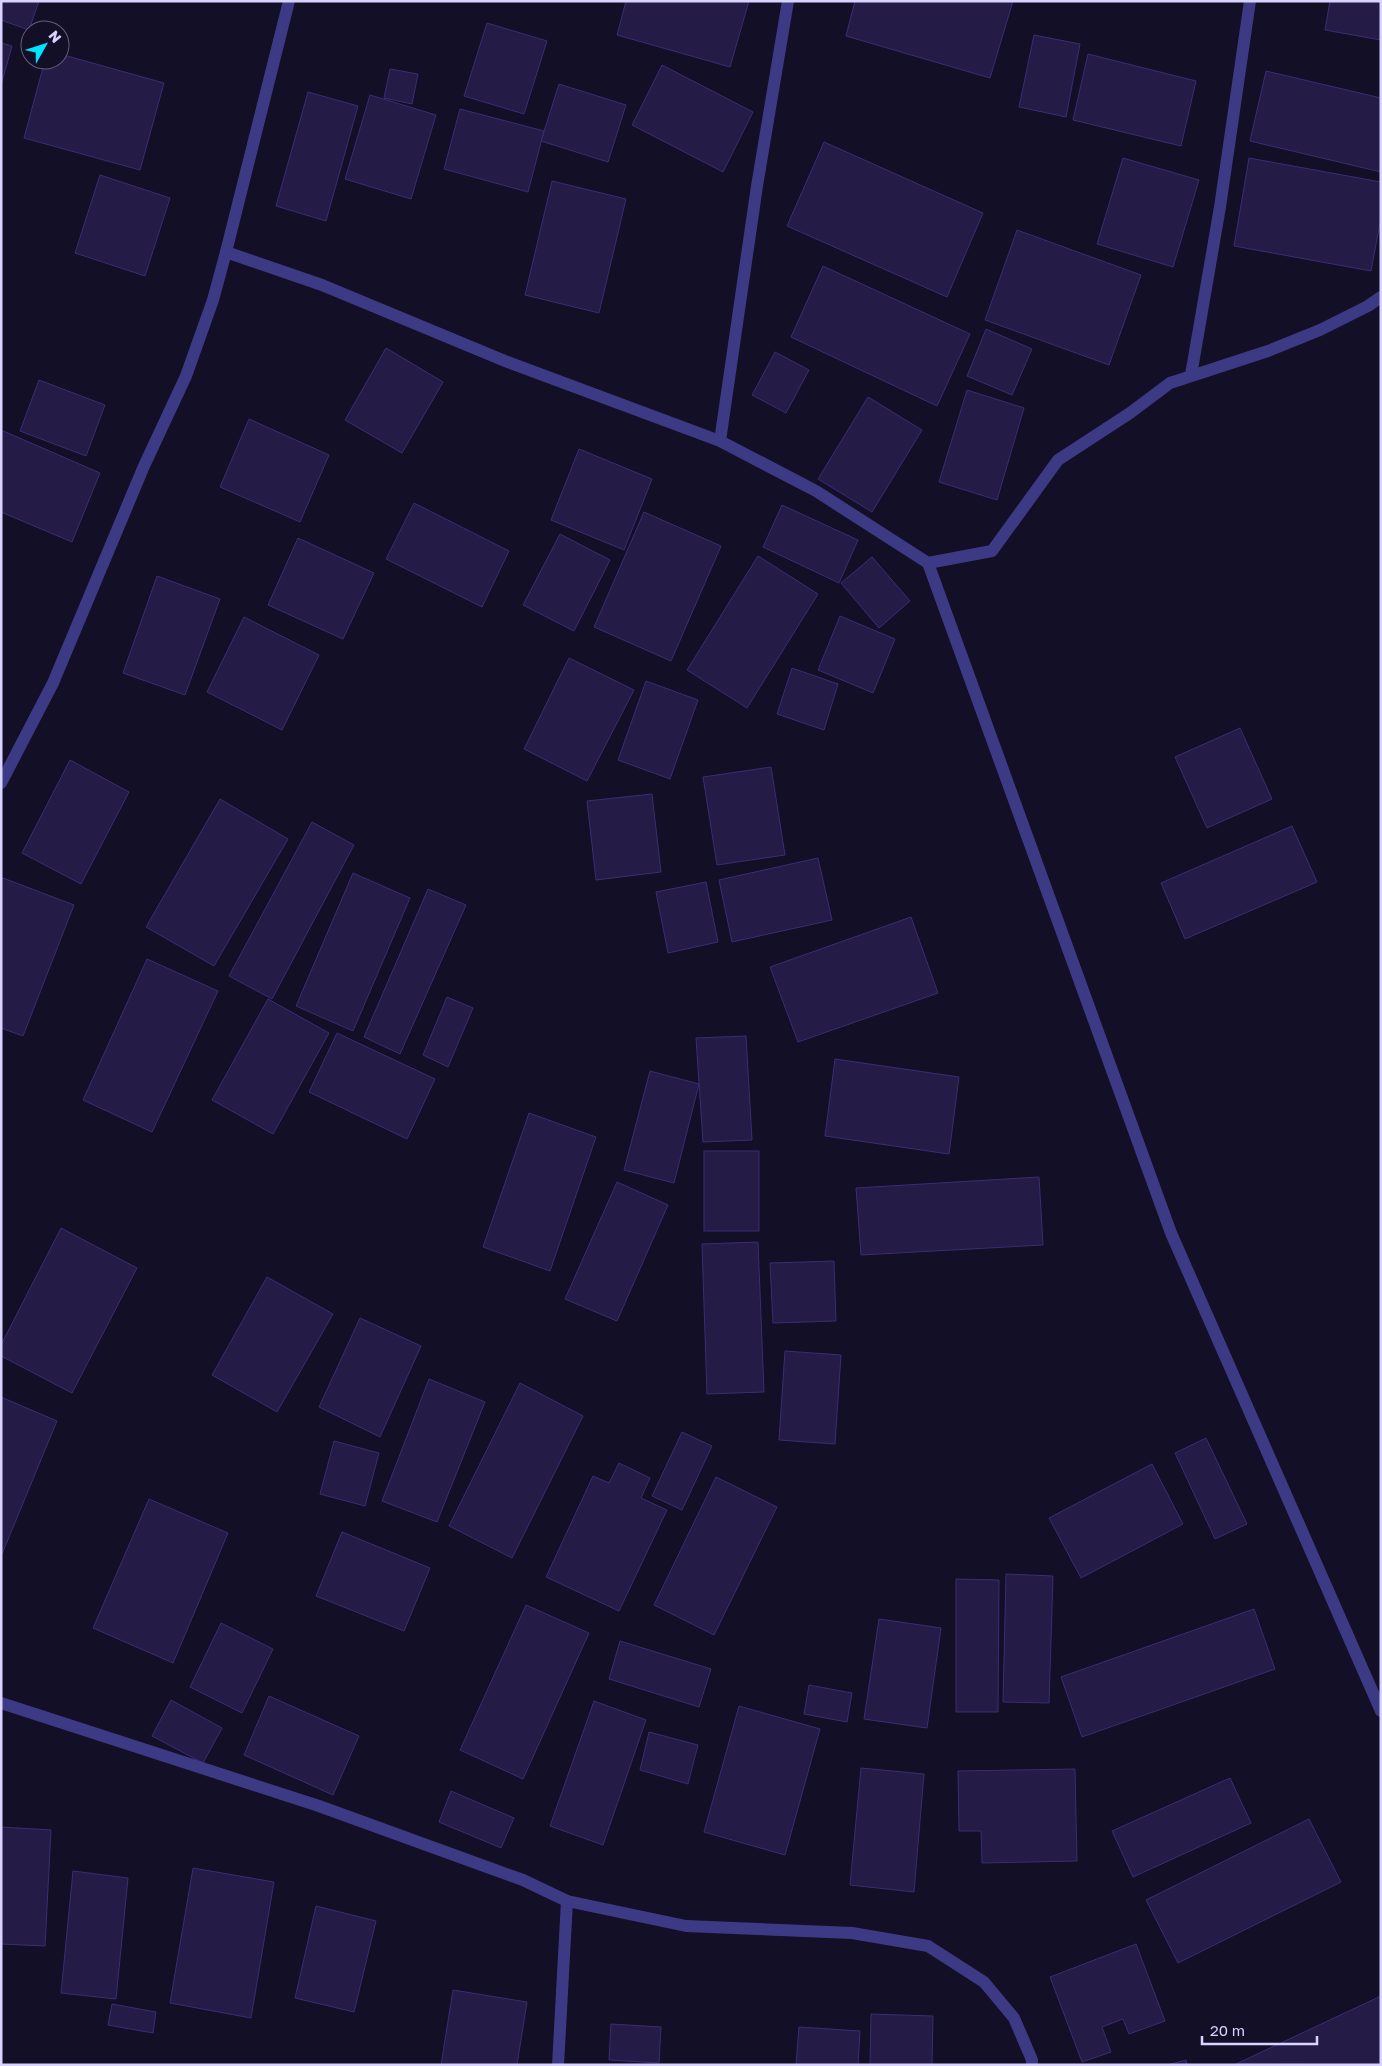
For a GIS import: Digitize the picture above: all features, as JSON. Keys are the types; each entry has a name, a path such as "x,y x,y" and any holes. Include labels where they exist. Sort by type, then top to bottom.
{"street":[{"path":"1,783 54,683 144,466 186,376 213,300 289,1"},
{"path":"720,441 788,1"},
{"path":"1191,375 1220,207 1250,1"},
{"path":"226,252 322,285 505,361 720,441 816,490 928,563 1171,1233 1381,1711"},
{"path":"928,563 992,551 1058,460 1130,413 1170,383 1286,344 1360,310 1381,297"},
{"path":"1,1703 319,1806 523,1880 567,1901 686,1926 852,1933 928,1946 984,1982 1014,2018 1032,2060 1032,2065"},
{"path":"558,2065 567,1901"}],"building":[{"path":"1,1 39,1 32,20 20,20 20,27 1,20"},
{"path":"626,1 749,1 730,67 617,35"},
{"path":"855,1 1013,1 990,78 846,36"},
{"path":"1330,1 1381,1 1381,40 1325,30"},
{"path":"487,23 547,41 524,114 464,96"},
{"path":"1034,35 1080,44 1066,117 1019,107"},
{"path":"1,43 12,46 1,85"},
{"path":"1088,54 1196,81 1181,146 1073,120"},
{"path":"70,57 164,83 140,170 24,138 42,70 70,70"},
{"path":"662,65 753,112 723,172 632,125"},
{"path":"390,69 418,74 412,104 384,98"},
{"path":"1266,71 1381,98 1381,172 1250,141"},
{"path":"559,84 626,105 608,162 541,141"},
{"path":"308,92 358,106 326,221 276,206"},
{"path":"370,95 436,115 411,199 345,179"},
{"path":"460,109 544,131 528,192 444,169"},
{"path":"824,142 983,213 947,297 787,226"},
{"path":"1123,158 1199,180 1173,267 1097,244"},
{"path":"1249,158 1381,182 1381,218 1371,271 1234,246"},
{"path":"100,175 170,198 145,276 75,253"},
{"path":"552,181 626,199 599,313 525,295"},
{"path":"1017,230 1141,275 1109,365 985,320"},
{"path":"823,266 970,334 937,406 791,337"},
{"path":"986,329 1032,349 1012,395 967,376"},
{"path":"386,348 443,382 402,453 345,420"},
{"path":"775,352 809,370 786,413 752,395"},
{"path":"39,380 105,405 86,456 20,431"},
{"path":"967,390 1024,408 997,500 939,482"},
{"path":"868,397 922,430 872,512 818,479"},
{"path":"249,419 329,455 300,522 220,487"},
{"path":"1,430 100,473 72,542 1,512"},
{"path":"579,449 652,479 624,550 551,520"},
{"path":"414,503 509,551 482,607 386,559"},
{"path":"782,505 858,540 839,583 763,547"},
{"path":"644,512 721,546 671,661 594,627"},
{"path":"560,534 610,560 574,631 523,605"},
{"path":"298,538 374,573 343,639 268,605"},
{"path":"758,556 818,594 747,708 687,670"},
{"path":"872,557 910,601 879,628 841,583"},
{"path":"157,576 220,599 185,695 123,673"},
{"path":"840,616 895,639 873,693 818,670"},
{"path":"244,617 319,655 282,730 207,692"},
{"path":"569,658 634,690 587,781 524,749"},
{"path":"792,668 838,684 824,730 777,714"},
{"path":"646,681 698,700 670,779 618,760"},
{"path":"1240,728 1272,799 1207,828 1175,757"},
{"path":"70,760 129,792 81,884 22,853"},
{"path":"771,767 785,855 717,865 703,777"},
{"path":"652,794 661,872 596,880 587,801"},
{"path":"220,799 288,839 214,966 146,927"},
{"path":"312,822 354,845 272,999 229,976"},
{"path":"1292,826 1317,882 1185,939 1161,883"},
{"path":"818,858 832,920 732,942 719,880"},
{"path":"353,873 410,898 353,1031 296,1006"},
{"path":"3,878 74,905 23,1036 1,1028 1,882"},
{"path":"706,882 718,942 668,953 656,892"},
{"path":"428,889 466,905 400,1054 364,1037"},
{"path":"911,917 938,993 798,1042 770,967"},
{"path":"147,959 218,991 152,1132 83,1100"},
{"path":"447,997 473,1008 448,1067 423,1055"},
{"path":"268,999 329,1033 273,1134 212,1100"},
{"path":"337,1033 435,1079 407,1139 309,1092"},
{"path":"746,1036 752,1140 703,1142 696,1038"},
{"path":"835,1059 959,1077 949,1154 825,1136"},
{"path":"650,1071 699,1084 674,1183 624,1170"},
{"path":"529,1113 596,1137 550,1271 483,1247"},
{"path":"704,1151 759,1151 759,1231 704,1231"},
{"path":"1039,1177 1043,1245 861,1255 856,1188"},
{"path":"617,1182 668,1205 617,1321 565,1299"},
{"path":"61,1228 137,1268 72,1393 1,1356 1,1345"},
{"path":"758,1242 764,1392 707,1394 702,1244"},
{"path":"834,1261 836,1321 773,1323 770,1263"},
{"path":"267,1277 333,1314 277,1412 212,1375"},
{"path":"360,1318 421,1346 380,1437 319,1407"},
{"path":"785,1351 841,1355 835,1444 779,1440"},
{"path":"429,1379 485,1402 437,1522 382,1501"},
{"path":"520,1383 583,1416 512,1558 449,1526"},
{"path":"1,1397 57,1421 2,1554 1,1554"},
{"path":"682,1432 712,1446 682,1510 652,1496"},
{"path":"1206,1438 1247,1524 1215,1539 1175,1453"},
{"path":"334,1441 379,1453 365,1506 320,1494"},
{"path":"619,1463 650,1478 641,1498 667,1510 619,1611 546,1577 593,1476 609,1483"},
{"path":"1152,1464 1183,1524 1081,1578 1049,1518"},
{"path":"716,1477 777,1507 714,1635 654,1605"},
{"path":"149,1499 228,1533 173,1663 93,1628"},
{"path":"342,1532 430,1568 404,1631 316,1596"},
{"path":"1006,1574 1053,1576 1049,1703 1003,1702"},
{"path":"956,1579 999,1580 998,1712 956,1712"},
{"path":"526,1605 589,1633 523,1779 460,1750"},
{"path":"1254,1609 1275,1669 1082,1737 1061,1677"},
{"path":"879,1619 941,1628 927,1728 864,1719"},
{"path":"221,1623 273,1649 242,1713 190,1687"},
{"path":"620,1641 711,1669 699,1707 609,1679"},
{"path":"809,1685 852,1693 847,1722 804,1714"},
{"path":"269,1696 359,1736 333,1795 244,1755"},
{"path":"171,1700 222,1728 203,1763 152,1736"},
{"path":"594,1701 646,1720 603,1845 550,1826"},
{"path":"739,1706 820,1729 785,1855 704,1832"},
{"path":"649,1732 698,1745 688,1784 640,1770"},
{"path":"861,1768 924,1774 914,1892 850,1885"},
{"path":"1075,1769 1077,1861 982,1863 981,1831 959,1831 958,1771"},
{"path":"1230,1778 1251,1823 1133,1877 1112,1831"},
{"path":"451,1791 514,1818 501,1848 439,1822"},
{"path":"1309,1819 1341,1882 1178,1963 1146,1900"},
{"path":"1,1827 51,1830 45,1946 1,1944"},
{"path":"193,1868 274,1882 251,2018 170,2003"},
{"path":"73,1871 128,1878 116,1999 61,1993"},
{"path":"316,1906 376,1921 354,2012 295,1998"},
{"path":"1136,1944 1165,2021 1129,2034 1123,2019 1102,2027 1111,2052 1082,2062 1050,1977"},
{"path":"453,1990 527,2002 517,2065 441,2065"},
{"path":"1381,1996 1381,2065 1236,2064"},
{"path":"112,2004 156,2012 153,2033 108,2025"},
{"path":"871,2014 933,2016 932,2065 870,2065"},
{"path":"611,2024 661,2027 659,2063 609,2060"},
{"path":"799,2027 860,2031 858,2065 796,2065"},
{"path":"1186,2060 1187,2065 1167,2065"}]}
